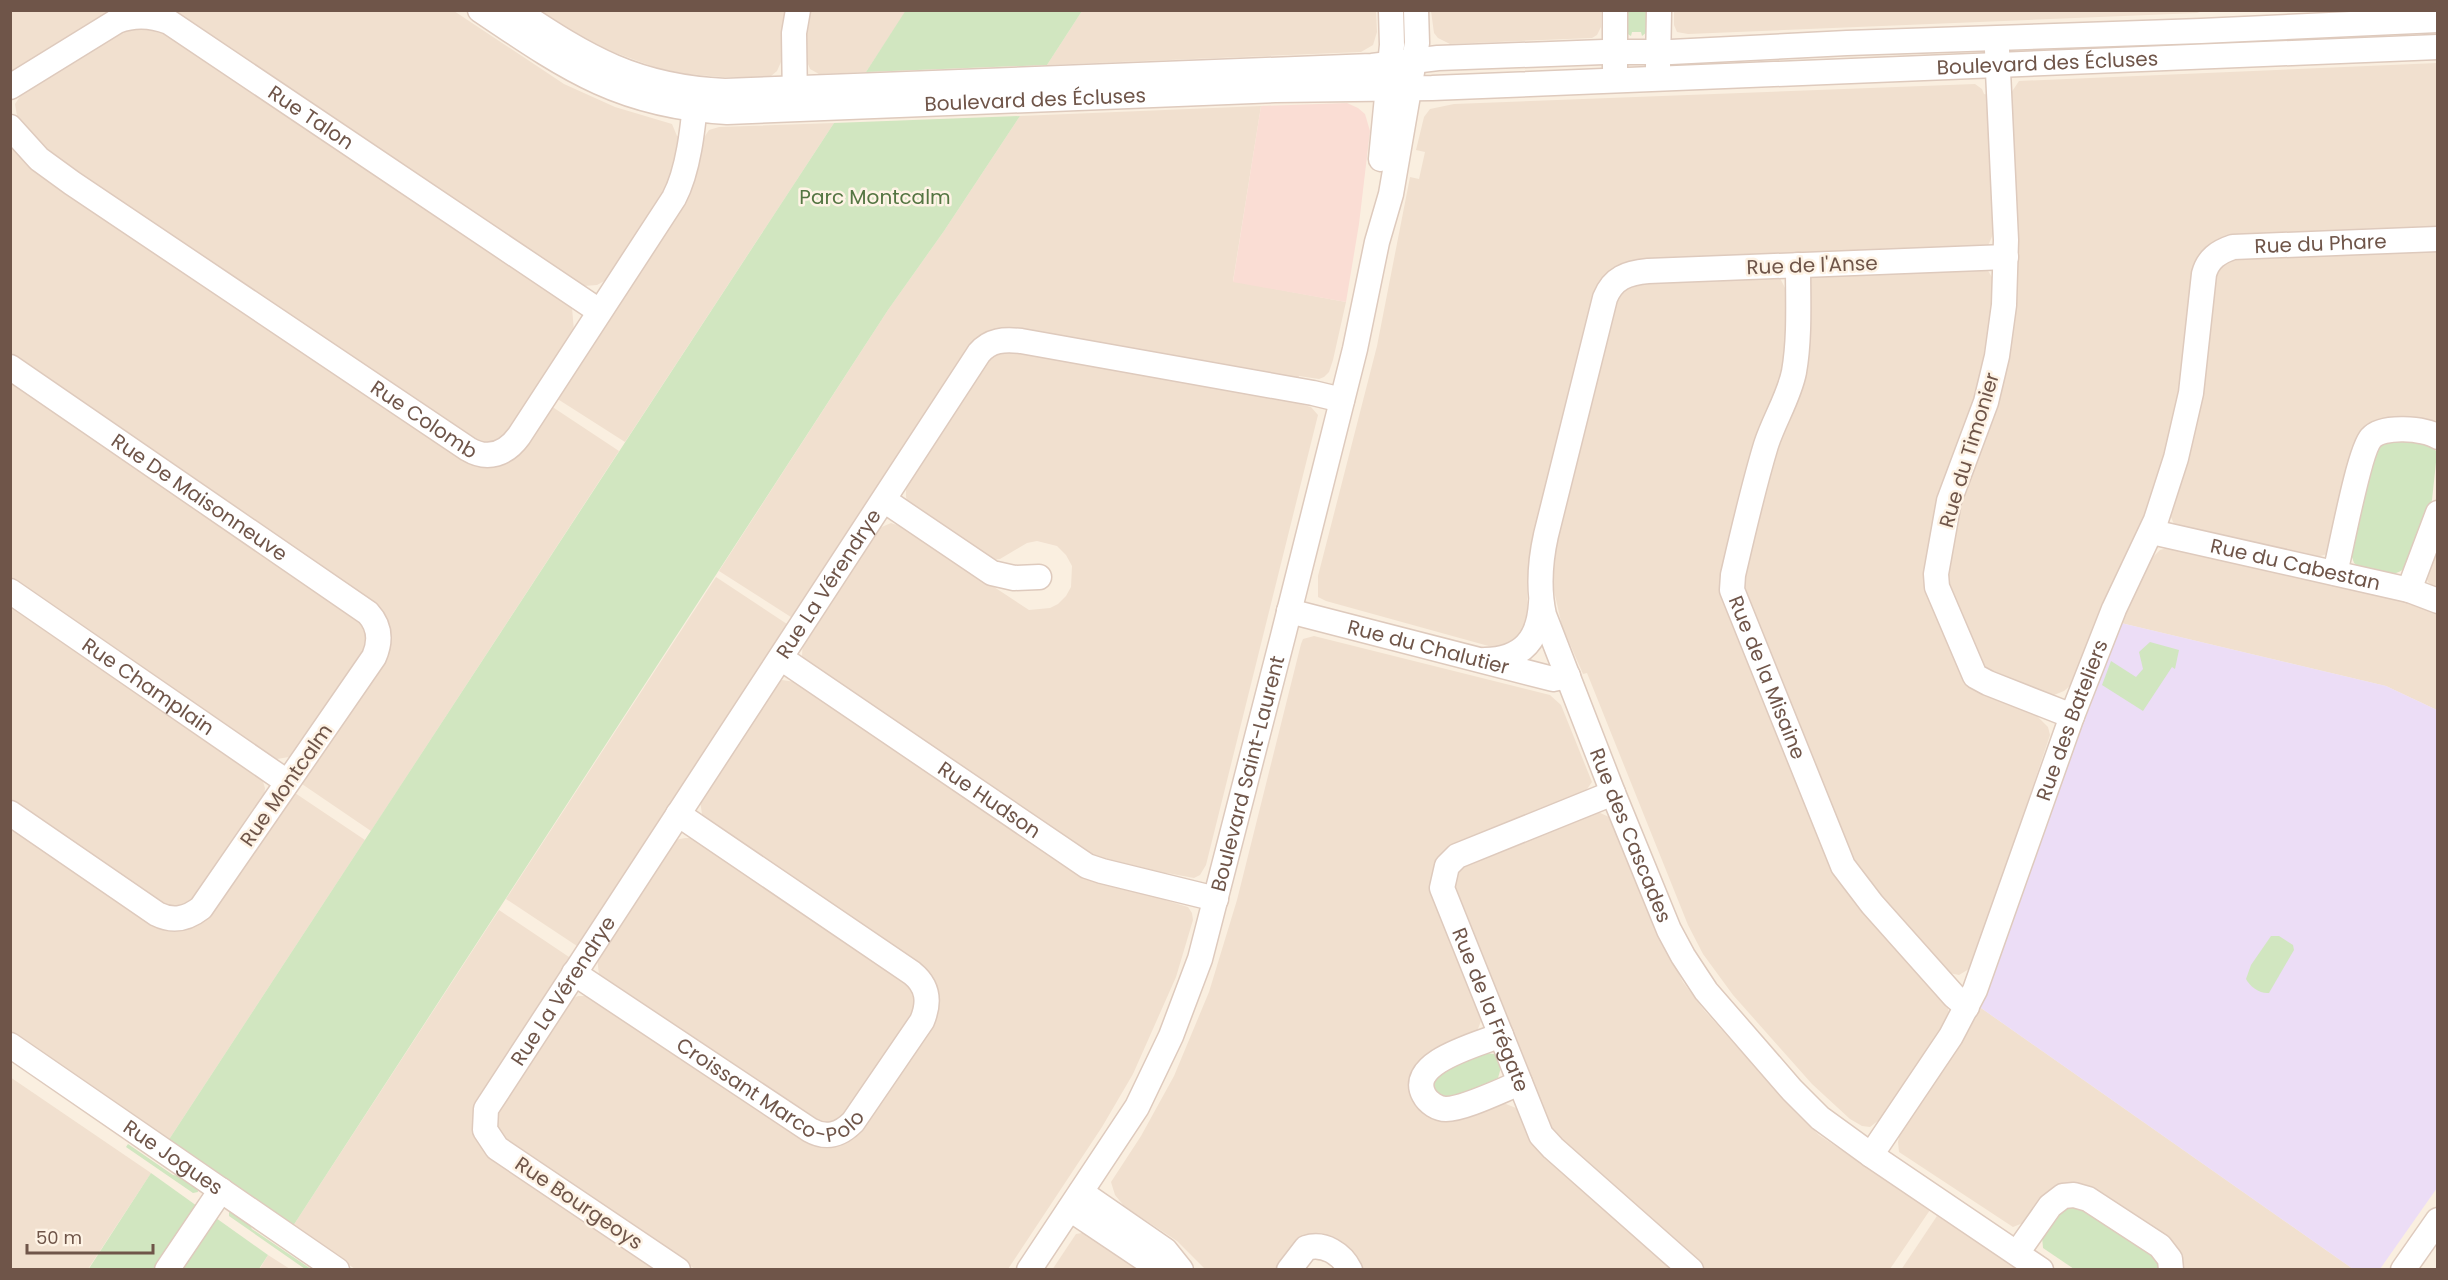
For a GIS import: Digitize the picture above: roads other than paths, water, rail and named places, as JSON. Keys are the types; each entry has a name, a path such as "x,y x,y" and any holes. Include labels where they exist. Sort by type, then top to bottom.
{"street":[{"name":"Boulevard des Écluses","path":"480,10 548,56 596,83 650,101 696,99"},
{"name":"Boulevard des Écluses","path":"516,10 600,62 696,99 743,112 795,99 1314,69 1438,58 1615,51 1658,52 1996,38 2226,20 2438,20"},
{"path":"795,99 794,33 798,10"},
{"name":"Boulevard Saint-Laurent","path":"1029,1269 1128,1122 1163,1054 1193,979 1216,899 1289,611 1393,183 1402,62 1391,10"},
{"name":"Boulevard Saint-Laurent","path":"1402,62 1417,43 1416,10"},
{"path":"1615,10 1615,80"},
{"path":"1658,78 1659,10"},
{"name":"Rue Talon","path":"10,87 117,21 146,16 169,22 599,311"},
{"path":"2226,20 2228,56"},
{"name":"Rue du Timonier","path":"1996,38 2006,257 2004,305 1995,367 1978,429 1949,501 1936,574 1937,586 1975,676 2072,716"},
{"name":"Boulevard des Écluses","path":"795,99 1399,88 2438,46"},
{"name":"Rue Colomb","path":"10,127 31,152 52,170 480,455 500,454 515,442 678,191 696,99"},
{"name":"Rue du Phare","path":"2209,262 2220,253 2233,248 2438,239"},
{"name":"Rue de l'Anse","path":"1618,279 1633,272 2006,257"},
{"name":"Rue des Bateliers","path":"1871,1155 1968,1007 1987,961 2072,716 2114,609 2152,532 2176,458 2186,418 2196,361 2204,274 2209,262"},
{"name":"Rue de la Misaine","path":"1798,265 1797,341 1794,370 1789,390 1771,429 1760,465 1733,575 1732,590 1843,866 1859,889 1902,938 1954,996 1968,1007"},
{"name":"Rue des Cascades","path":"1618,279 1605,298 1546,536 1540,564 1541,603 1613,792 1669,930 1698,980 1800,1099 1831,1127 2041,1269"},
{"name":"Rue La Vérendrye","path":"485,1130 486,1109 984,347 1000,340 1021,341 1342,400"},
{"name":"Rue De Maisonneuve","path":"10,367 368,613 379,634"},
{"path":"2335,573 2362,456 2371,437 2379,431 2420,430 2438,437"},
{"path":"884,500 992,573 1014,578 1039,577"},
{"path":"2409,590 2438,513"},
{"name":"Rue du Cabestan","path":"2152,532 2409,590 2438,602"},
{"name":"Rue Champlain","path":"10,591 287,782"},
{"path":"1481,660 1504,658 1522,649 1536,630 1541,603"},
{"name":"Rue du Chalutier","path":"1289,611 1553,679 1568,676"},
{"name":"Rue Montcalm","path":"10,813 157,914 175,919 188,917 201,908 374,657 379,634"},
{"name":"Rue Hudson","path":"781,658 1087,866 1216,899"},
{"name":"Rue de la Frégate","path":"1613,792 1464,853 1451,860 1442,882 1446,899 1539,1130 1548,1143 1691,1269"},
{"name":"Croissant Marco-Polo","path":"574,974 810,1130 825,1136 839,1133 853,1122 922,1021 928,1003 927,995 923,985 912,973 678,814"},
{"path":"1501,1035 1430,1065 1421,1082 1423,1095 1434,1106 1449,1109 1520,1083"},
{"name":"Rue Jogues","path":"10,1045 337,1269"},
{"name":"Rue Bourgeoys","path":"485,1130 492,1143 503,1152 678,1269"},
{"path":"167,1269 221,1190"},
{"path":"2017,1253 2050,1206 2063,1196 2074,1195 2088,1199 2160,1246 2170,1259 2172,1269"},
{"path":"1076,1201 1155,1266 1163,1269"},
{"path":"1076,1201 1166,1250 1181,1269"},
{"path":"2403,1269 2438,1220"},
{"path":"1288,1269 1306,1248 1320,1246 1337,1254 1350,1269"}],"park label":[{"name":"Parc Montcalm","path":"875,197"}]}
